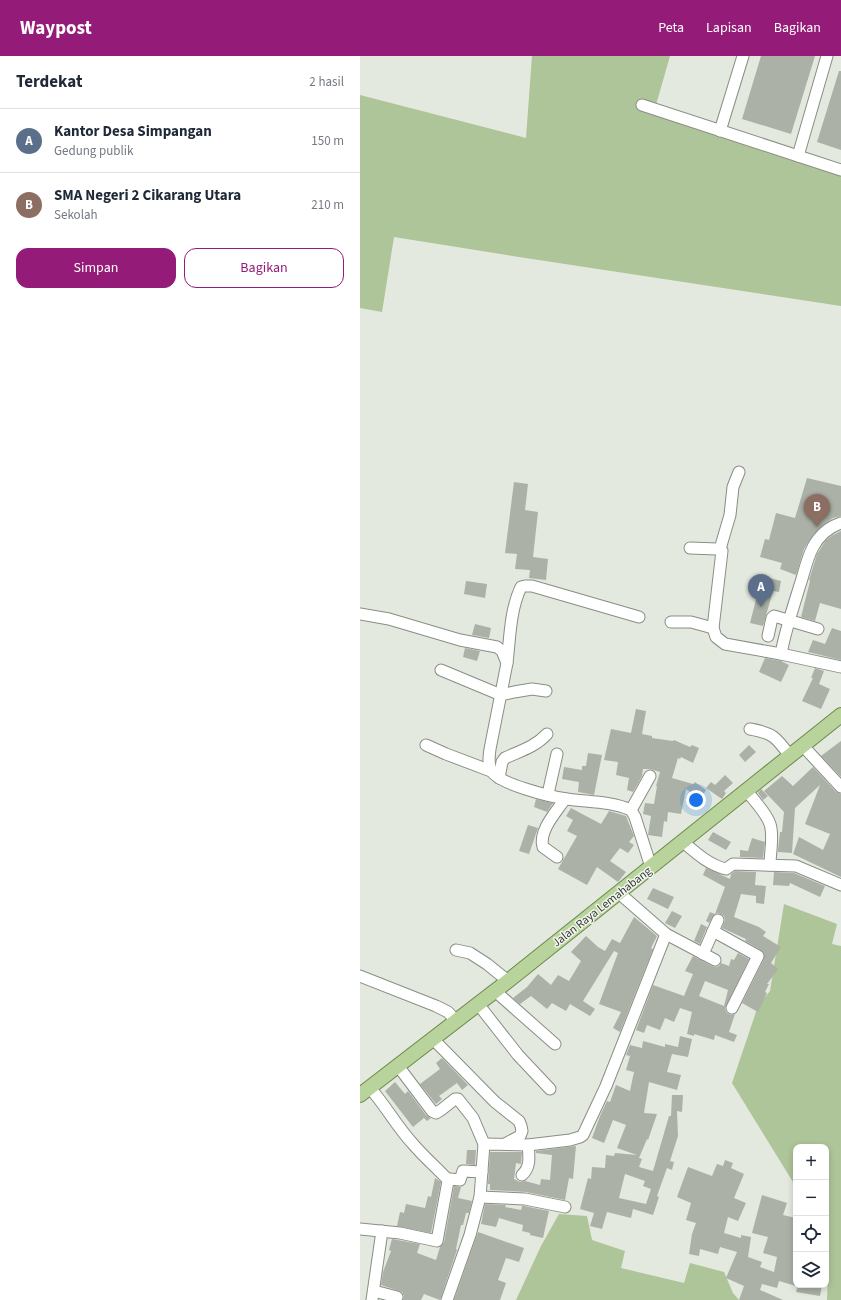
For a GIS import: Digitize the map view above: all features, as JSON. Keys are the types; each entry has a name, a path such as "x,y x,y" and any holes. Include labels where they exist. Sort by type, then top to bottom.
{"main road":[{"name":"Jalan Raya Lemahabang","path":"365,1091 508,981 790,756 840,719"}],"street":[{"path":"720,131 744,56"},
{"path":"798,156 827,56"},
{"path":"642,106 841,170"},
{"path":"739,472 733,487 730,515 721,551 713,628 716,637 725,644 781,654 841,668"},
{"path":"781,654 789,620 813,548 819,538 833,526 841,523"},
{"path":"690,548 721,551"},
{"path":"495,774 488,762 507,664 510,632 516,600 521,587 532,586 639,617"},
{"path":"360,614 389,619 460,640 497,647 502,650 507,664"},
{"path":"768,636 773,616 818,629"},
{"path":"671,622 691,622 713,628"},
{"path":"441,670 501,695 532,689 546,691"},
{"path":"750,729 764,731 772,735 781,743 790,756"},
{"path":"495,774 505,758 529,748 541,741 547,734"},
{"path":"426,745 495,774 526,789 565,799 616,804 631,810 635,817 651,867"},
{"path":"803,746 841,787"},
{"path":"548,794 557,754"},
{"path":"631,810 650,776"},
{"path":"747,791 770,824 770,865"},
{"path":"557,857 543,847 542,840 548,824 565,799"},
{"path":"683,842 704,859 718,867 726,868 733,864 796,866 841,885"},
{"path":"619,893 666,934 715,960"},
{"path":"703,954 718,920"},
{"path":"713,931 758,956 732,1008"},
{"path":"484,1144 528,1145 570,1140 583,1135 606,1086 666,934"},
{"path":"456,950 470,953 487,964 508,981"},
{"path":"360,976 436,1006 448,1012 456,1021"},
{"path":"495,991 554,1044"},
{"path":"478,1004 518,1055 550,1089"},
{"path":"433,1039 495,1102 519,1121 522,1131 520,1136 504,1145"},
{"path":"398,1066 432,1111 436,1113 455,1099 458,1099 473,1118 484,1144 480,1197 470,1236 447,1300"},
{"path":"365,1091 381,1101 392,1118 414,1145 448,1180"},
{"path":"522,1175 528,1168 528,1145"},
{"path":"448,1180 460,1180 463,1171 482,1172"},
{"path":"360,1229 400,1233 437,1241 448,1180"},
{"path":"480,1197 525,1199 565,1207"},
{"path":"382,1231 373,1296 397,1297"}],"green space":[{"path":"532,56 670,56 654,112 841,174 841,306 394,237 382,312 360,308 360,95 526,138"},
{"path":"784,904 837,924 832,944 841,946 841,1300 827,1300 828,1288 829,1288 829,1144 793,1144 793,1182 732,1083 758,1006 770,991"},
{"path":"559,1214 587,1216 592,1240 625,1251 621,1268 684,1283 690,1263 724,1272 733,1293 739,1300 516,1300 541,1246"}],"building":[{"path":"761,56 815,56 791,134 742,119"},
{"path":"839,71 841,71 841,150 817,142"},
{"path":"807,478 841,486 841,516 833,518 813,535 804,549 796,575 780,569 782,563 760,557 765,539 769,540 776,513 795,518"},
{"path":"514,482 528,484 525,510 538,512 533,557 548,559 546,580 529,578 530,570 515,569 517,554 505,553"},
{"path":"841,531 841,609 820,603 815,621 801,617 809,580 817,554 826,540"},
{"path":"762,576 781,581 779,592 773,591 763,626 750,623"},
{"path":"466,581 487,584 485,598 464,594"},
{"path":"475,624 491,628 489,638 472,635"},
{"path":"832,628 841,631 841,660 808,652 813,640 825,644"},
{"path":"465,648 480,651 477,661 463,657"},
{"path":"765,658 781,661 789,665 781,682 759,672"},
{"path":"815,668 824,671 819,684 830,689 821,709 802,701 813,678 811,678"},
{"path":"636,709 646,711 642,734 652,736 652,738 674,740 690,747 692,745 699,748 693,763 681,757 680,759 678,758 672,778 693,784 695,782 706,790 700,799 686,789 681,814 668,812 667,822 664,821 662,837 648,835 651,816 643,814 645,803 654,804 656,786 660,772 650,769 643,769 642,776 633,792 627,790 629,778 616,775 618,762 604,760 611,729 631,733"},
{"path":"841,741 841,777 821,756"},
{"path":"749,745 756,752 745,762 739,755"},
{"path":"588,753 602,755 594,795 578,792 579,782 562,779 564,767 582,770 582,766 586,766"},
{"path":"813,767 836,792 841,794 841,877 793,854 799,837 823,850 830,834 805,824 820,785 795,808 792,853 778,852 777,858 784,812 764,791 782,776 793,786"},
{"path":"725,775 733,783 724,791 726,793 722,799 706,788 711,782 715,785"},
{"path":"761,789 768,796 763,800 758,793"},
{"path":"536,799 553,803 547,812 534,807"},
{"path":"571,808 601,824 609,811 626,816 634,836 629,842 634,845 628,853 620,848 610,861 626,872 618,882 597,867 587,885 558,869 577,836 567,831 573,820 566,816"},
{"path":"528,825 538,828 529,854 519,851"},
{"path":"713,832 731,842 726,850 708,840"},
{"path":"752,838 765,842 763,858 740,857 740,850 748,851"},
{"path":"706,868 730,879 731,874 735,871 756,872 755,885 766,886 764,904 756,903 756,896 741,894 734,917 759,927 766,932 763,936 781,947 771,963 778,969 767,984 769,984 765,992 767,993 758,1012 742,1003 764,959 764,953 745,941 746,939 722,928 725,920 724,916 721,914 717,913 714,915 709,923 706,921 710,912 715,914 725,887 703,875"},
{"path":"774,872 794,873 825,886 820,897 790,883 789,886 773,885"},
{"path":"653,888 674,897 668,909 647,899"},
{"path":"672,911 682,916 675,928 665,923"},
{"path":"634,917 657,936 651,948 653,949 620,1032 613,1028 621,1012 599,1004 618,953 614,951 583,1001 595,1009 590,1016 570,1004 566,1011 552,1003 547,1009 531,996 520,1004 513,998 527,987 538,974 551,985 558,975 569,981 581,961 571,952 586,936 605,951 612,939 620,943"},
{"path":"701,924 707,927 700,944 694,941"},
{"path":"738,953 749,959 725,1008 726,1012 729,1014 735,1014 729,1032 737,1035 734,1042 715,1035 714,1040 694,1034 694,1036 687,1034 692,1012 680,1008 674,1022 665,1018 660,1030 647,1025 644,1033 636,1030 653,985 684,996 693,974 685,971 693,956 716,967 721,963 729,966 731,959 734,960","holes":["705,981 728,990 724,1006 699,996"]},
{"path":"680,1036 692,1039 688,1057 672,1054 667,1072 681,1075 677,1090 649,1082 644,1113 657,1114 648,1140 647,1139 639,1158 642,1159 639,1167 653,1171 669,1116 671,1116 672,1095 683,1095 682,1112 677,1111 678,1136 670,1161 674,1162 672,1170 667,1168 657,1196 659,1197 653,1215 633,1209 631,1218 607,1212 602,1229 590,1226 594,1213 580,1209 588,1178 591,1179 592,1167 605,1168 606,1155 614,1156 615,1153 637,1155 617,1148 626,1125 613,1120 604,1143 592,1138 600,1116 607,1101 610,1102 616,1085 630,1091 634,1072 626,1070 630,1056 626,1055 630,1045 642,1048 643,1041 665,1047 665,1044 678,1047","holes":["625,1174 645,1181 643,1186 651,1189 646,1204 619,1198"]},
{"path":"442,1058 468,1085 462,1090 457,1083 439,1096 442,1099 436,1104 420,1084 440,1069 436,1063"},
{"path":"395,1082 405,1094 408,1091 426,1115 431,1118 427,1121 424,1118 413,1127 385,1091"},
{"path":"576,1146 573,1179 569,1178 565,1200 526,1192 490,1190 490,1184 488,1184 490,1152 522,1152 521,1164 516,1163 514,1179 520,1182 525,1181 540,1185 541,1179 550,1180 552,1155 536,1153 536,1151"},
{"path":"467,1150 476,1150 475,1165 466,1164"},
{"path":"725,1160 733,1163 731,1168 744,1174 734,1198 746,1203 738,1221 728,1217 724,1233 741,1238 741,1235 751,1237 748,1257 762,1262 760,1267 774,1272 777,1257 763,1253 768,1237 752,1233 762,1195 787,1203 783,1215 793,1217 793,1285 779,1281 777,1288 762,1284 760,1290 783,1300 739,1300 744,1286 726,1278 737,1252 720,1247 718,1254 700,1249 699,1256 689,1254 692,1234 696,1223 686,1220 691,1203 677,1197 688,1167 712,1176 717,1164 723,1166"},
{"path":"435,1178 441,1182 431,1233 397,1226 400,1212 404,1213 406,1204 425,1208 428,1196 431,1197"},
{"path":"454,1186 461,1187 458,1198 472,1201 469,1213 466,1213 463,1225 461,1225 457,1250 440,1300 424,1294 421,1300 403,1300 404,1296 402,1292 381,1285 383,1272 391,1251 389,1250 392,1239 420,1244 417,1253 436,1260 440,1247 444,1242"},
{"path":"485,1204 506,1205 505,1207 521,1210 522,1206 524,1206 549,1211 543,1238 530,1235 530,1233 522,1231 523,1225 499,1218 496,1227 481,1224"},
{"path":"478,1232 524,1248 519,1262 506,1258 498,1280 506,1283 500,1300 454,1300"},
{"path":"797,1288 821,1288 820,1296 796,1292"}],"place":[{"name":"SMA Negeri 2 Cikarang Utara","path":"817,527"},
{"name":"Kantor Desa Simpangan","path":"761,607"}]}
